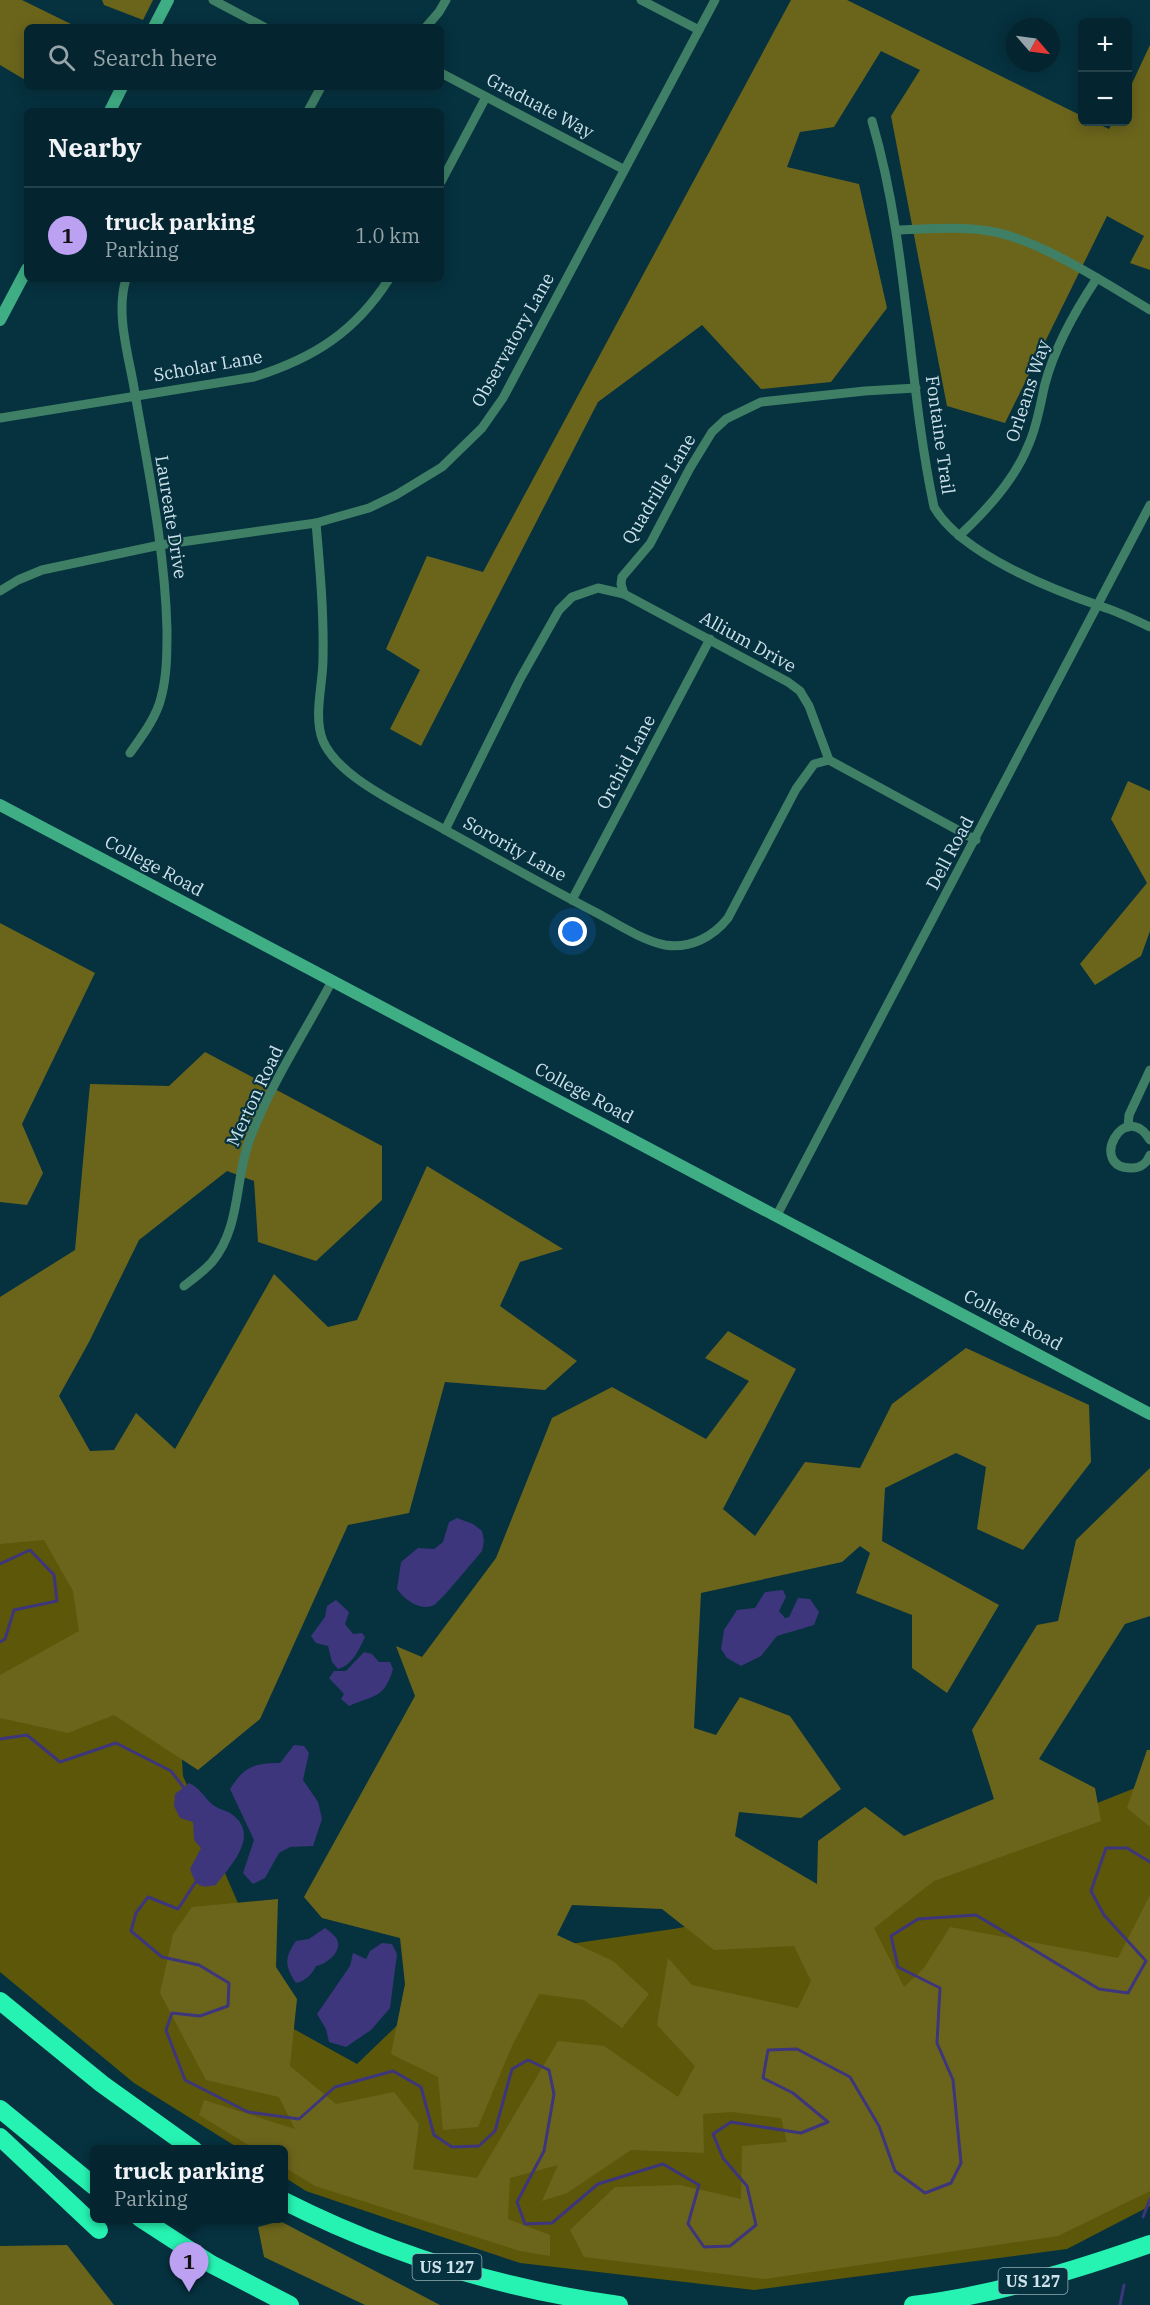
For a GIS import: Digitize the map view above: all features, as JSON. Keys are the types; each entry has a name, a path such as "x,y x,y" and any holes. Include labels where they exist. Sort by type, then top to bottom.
{"highway":[{"path":"0,2001 102,2084 187,2145"},
{"path":"0,2109 90,2183"},
{"path":"0,2137 90,2222"},
{"name":"US 127","path":"288,2202 364,2237 444,2266 535,2290 619,2305"},
{"path":"92,2223 99,2230"},
{"path":"148,2223 211,2264 290,2305"},
{"name":"US 127","path":"913,2305 1029,2283 1150,2244"}],"street":[{"path":"156,24 168,0"},
{"path":"213,0 258,24"},
{"path":"429,24 440,12 446,0"},
{"path":"641,0 699,30"},
{"name":"Observatory Lane","path":"0,591 42,570 160,545 316,523 369,508 396,495 442,466 482,428 503,398 715,0"},
{"name":"Graduate Way","path":"444,75 623,169"},
{"path":"112,108 121,90"},
{"path":"310,108 319,90"},
{"path":"444,176 486,97"},
{"name":"Fontaine Trail","path":"872,121 897,230 916,388 934,507 941,519 958,536 991,559 1068,594 1150,627"},
{"path":"897,230 952,228 1000,233 1032,245 1097,278 1150,309"},
{"path":"0,321 24,275"},
{"name":"Orleans Way","path":"958,536 1007,484 1021,461 1029,445 1055,354 1076,311 1097,278"},
{"name":"Laureate Drive","path":"126,282 122,306 160,545 166,593 167,656 162,697 155,715 130,753"},
{"name":"Scholar Lane","path":"0,418 254,377 280,369 327,345 352,324 376,299 387,282"},
{"name":"Quadrille Lane","path":"624,594 621,584 622,577 650,544 690,468 712,432 726,419 761,402 916,388"},
{"name":"Dell Road","path":"777,1215 1099,606 1150,505"},
{"name":"Sorority Lane","path":"316,523 323,607 323,663 319,719 323,741 335,758 356,778 445,830 650,940 665,945 683,945 700,941 717,931 728,918 795,789 814,764 829,760"},
{"path":"445,830 520,679 560,610 572,597 598,588 624,594"},
{"name":"Allium Drive","path":"624,594 800,690 809,706 829,760"},
{"name":"Orchid Lane","path":"572,900 710,639"},
{"path":"829,760 976,840"},
{"name":"College Road","path":"0,805 1150,1414"},
{"name":"Merton Road","path":"184,1286 212,1263 222,1248 231,1228 240,1172 252,1133 332,981"},
{"path":"1128,1127 1130,1115 1150,1070"},
{"path":"1150,1140 1142,1130 1128,1127 1116,1133 1110,1145 1113,1158 1123,1167 1143,1165 1150,1155"}],"shaded area":[{"path":"0,0 22,0 71,24 24,24 24,79 0,65"},
{"path":"102,0 153,0 143,20 104,5"},
{"path":"791,0 847,0 1078,114 1078,126 1103,126 1109,129 1111,126 1132,126 1132,83 1150,45 1150,270 1130,263 1144,236 1107,216 1005,423 947,406 891,116 920,70 881,51 834,127 800,132 787,167 859,184 887,308 831,382 761,389 702,325 598,402 421,746 390,729 420,670 386,649 427,556 483,572"},
{"path":"1128,781 1150,791 1150,931 1141,956 1095,985 1080,964 1147,883 1111,819"},
{"path":"0,923 95,973 22,1124 43,1173 27,1205 0,1202"},
{"path":"205,1052 382,1146 382,1200 316,1261 258,1242 254,1181 227,1171 139,1240 89,1342 59,1396 90,1451 114,1450 136,1413 175,1449 274,1274 328,1327 357,1320 427,1166 563,1249 520,1262 500,1306 577,1361 545,1390 445,1382 409,1513 348,1525 260,1719 198,1770 114,1715 68,1733 0,1718 0,1675 79,1631 73,1591 44,1540 0,1544 0,1297 75,1250 90,1084 169,1086"},
{"path":"728,1331 796,1369 723,1509 755,1536 805,1462 860,1468 892,1404 966,1348 1089,1405 1091,1462 1023,1550 977,1529 986,1467 956,1453 885,1488 882,1541 999,1605 947,1693 912,1668 912,1615 856,1593 870,1553 860,1546 842,1562 701,1593 694,1728 716,1735 740,1697 790,1716 841,1789 801,1818 739,1812 735,1836 817,1884 818,1841 865,1807 904,1836 994,1799 972,1730 1037,1625 1058,1621 1076,1540 1150,1468 1150,1616 1125,1624 1039,1759 1095,1788 1101,1821 934,1881 874,1928 904,1987 924,1968 950,1927 1118,1958 1150,1895 1150,2191 1058,2236 765,2279 584,2257 570,2230 615,2187 680,2185 741,2199 742,2146 787,2142 781,2118 732,2112 703,2114 704,2153 631,2150 567,2193 542,2201 558,2165 510,2178 508,2219 550,2235 550,2256 520,2251 315,2186 288,2169 288,2145 248,2145 199,2115 204,2100 295,2129 279,2097 206,2080 160,1993 173,1934 192,1907 278,1899 276,1967 297,1999 290,2066 336,2104 394,2092 419,2124 413,2169 477,2178 558,2041 604,2046 678,2097 695,2066 657,2025 668,1958 692,1985 798,2008 811,1981 794,1946 714,1950 662,1909 572,1905 557,1935 613,1961 649,1994 622,2028 584,2000 539,1994 512,2046 478,2127 443,2130 438,2077 391,2054 405,1984 400,1938 322,1918 304,1897 415,1696 396,1646 422,1657 496,1558 552,1418 612,1387 706,1439 749,1381 705,1358"},
{"path":"0,1495 55,1534 179,1712 183,1776 292,2028 357,2064 466,1959 673,1929 867,1895 1150,1782 1150,2206 1067,2249 754,2290 520,2263 306,2191 288,2180 288,2145 234,2145 134,2083 0,1972"},
{"path":"457,1518 473,1524 482,1531 484,1541 482,1551 438,1602 429,1607 418,1606 404,1597 397,1589 401,1562 418,1548 434,1549 443,1542 449,1522"},
{"path":"783,1590 786,1597 779,1611 785,1618 789,1617 798,1598 810,1599 819,1612 814,1625 777,1636 761,1656 741,1666 727,1658 721,1649 724,1630 737,1610 755,1608 765,1592"},
{"path":"336,1600 349,1612 345,1624 353,1634 362,1633 365,1637 352,1660 338,1669 332,1662 328,1646 316,1643 311,1636 325,1617 327,1606"},
{"path":"364,1652 372,1654 379,1662 390,1662 393,1669 382,1691 349,1706 341,1699 344,1694 329,1678 334,1671 346,1671"},
{"path":"294,1745 304,1746 309,1753 303,1780 318,1802 322,1819 313,1846 290,1847 279,1853 265,1878 253,1884 243,1873 254,1840 230,1789 245,1771 256,1765 280,1763"},
{"path":"1147,1750 1150,1750 1150,1827 1127,1808"},
{"path":"189,1783 217,1808 230,1813 239,1821 243,1830 244,1840 241,1849 216,1885 198,1885 190,1869 201,1848 194,1840 193,1822 180,1818 174,1806 175,1794"},
{"path":"325,1928 336,1938 337,1951 327,1961 316,1966 306,1979 296,1983 287,1962 292,1947 296,1941 309,1939"},
{"path":"382,1943 392,1944 397,1954 390,2008 371,2030 346,2047 329,2042 326,2029 317,2014 350,1966 353,1953 366,1959 370,1951"},
{"path":"284,2223 440,2305 365,2305 264,2257 258,2227"},
{"path":"67,2245 114,2305 0,2305 0,2246"}],"waterway":[{"path":"0,1564 30,1550 54,1575 57,1601 14,1610 5,1639 0,1642"},
{"path":"0,1739 27,1735 60,1762 116,1743 171,1771 184,1788"},
{"path":"197,1880 178,1909 148,1897 136,1913 131,1931 162,1957 199,1965 229,1983 228,2006 200,2016 172,2013 166,2030 185,2080 248,2112 299,2119 335,2087 393,2071 421,2087 434,2135 452,2147 479,2146 495,2131 512,2069 528,2060 549,2070 554,2094 544,2151 517,2202 525,2224 552,2223 598,2184 663,2164 699,2185 688,2224 704,2247 730,2246 756,2225 747,2186 723,2158 713,2134 731,2122 801,2133 828,2122 793,2093 763,2078 768,2050 797,2049 850,2077 879,2126 895,2171 925,2193 951,2183 961,2163 953,2080 937,2043 940,1988 898,1967 891,1936 918,1919 976,1915 1099,1989 1128,1993 1146,1961 1104,1915 1091,1891 1106,1848 1127,1848 1150,1862"},
{"path":"1143,2217 1150,2199"},
{"path":"1120,2305 1124,2285"}],"place":[{"name":"truck parking","path":"189,2292"}]}
